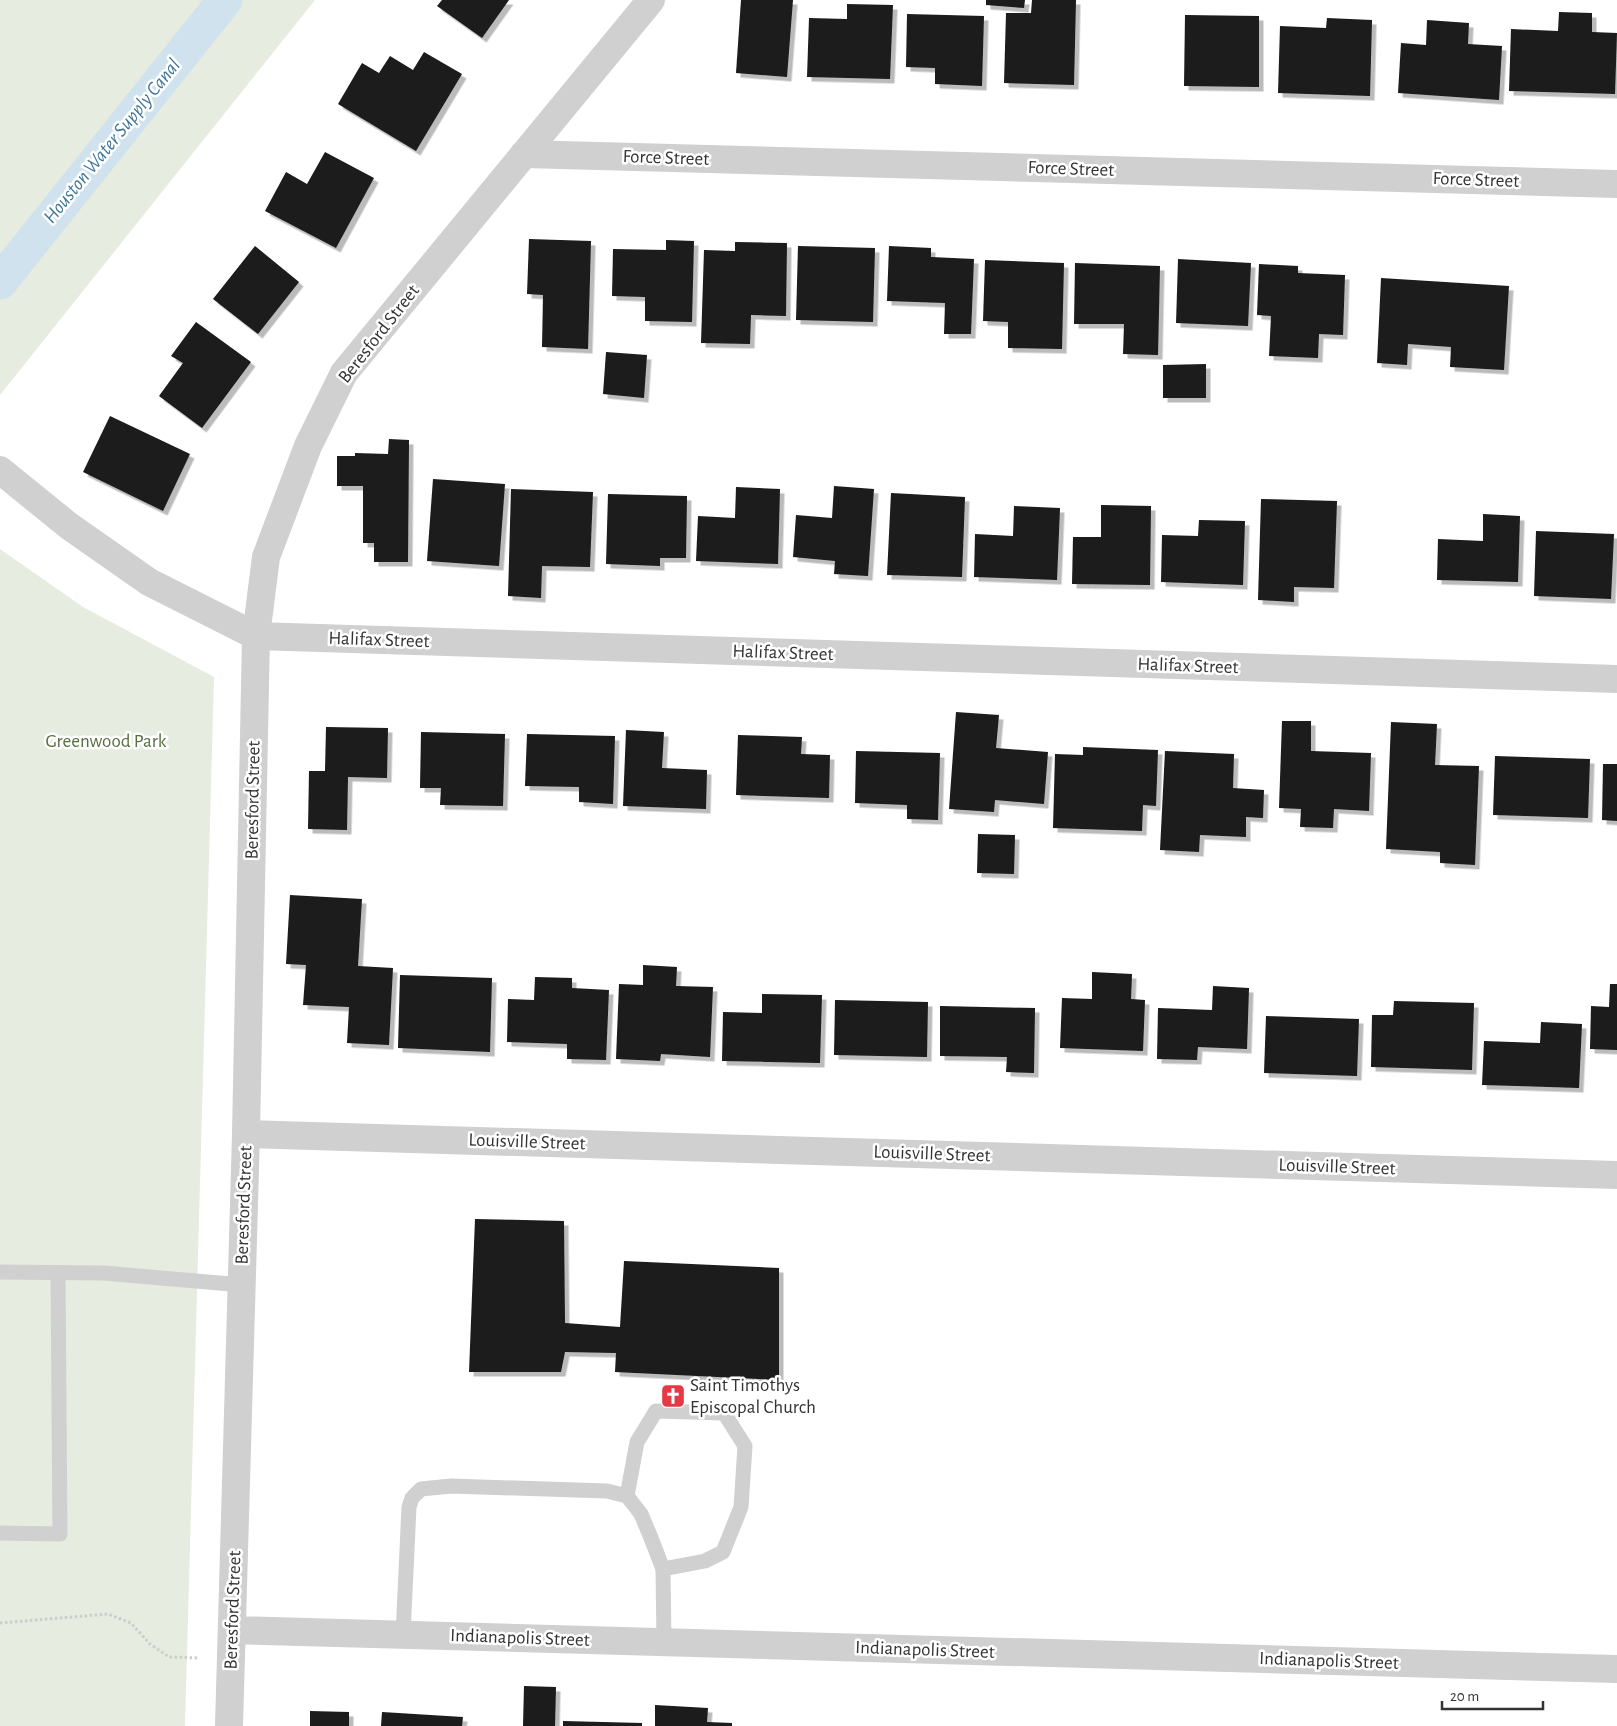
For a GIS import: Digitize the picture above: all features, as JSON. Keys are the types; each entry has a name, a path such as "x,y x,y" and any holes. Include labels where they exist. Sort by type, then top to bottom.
{"street":[{"name":"Beresford Street","path":"229,1726 246,1134 256,636 266,557 308,446 344,373 651,0"},
{"name":"Force Street","path":"524,154 1617,184"},
{"name":"Halifax Street","path":"0,470 69,526 149,582 256,636 1617,679"},
{"name":"Louisville Street","path":"246,1134 1617,1175"},
{"name":"Indianapolis Street","path":"232,1630 1617,1669"}],"lane":[{"path":"0,1272 104,1273 242,1285"},
{"path":"0,1534 60,1534 58,1273"},
{"path":"627,1496 637,1442 656,1412 724,1413 746,1446 741,1507 723,1552 705,1561 662,1569"},
{"path":"403,1635 409,1507 412,1498 421,1488 451,1486 607,1491 627,1496 641,1514 662,1569 664,1642"}],"path":[{"path":"0,1623 108,1614 130,1623 150,1644 169,1658 231,1660"}],"green space":[{"path":"0,0 315,0 0,395"},
{"name":"Greenwood Park","path":"0,549 83,607 214,677 185,1726 0,1726"}],"building":[{"path":"442,0 509,0 482,38 437,6"},
{"path":"741,0 793,0 787,77 736,73"},
{"path":"986,0 1025,0 1024,8 986,5"},
{"path":"1032,0 1076,0 1074,85 1004,83 1006,13 1031,13"},
{"path":"847,4 893,5 890,79 807,77 809,18 847,19"},
{"path":"1559,12 1592,13 1592,32 1617,33 1615,94 1509,91 1511,29 1558,31"},
{"path":"907,14 984,16 982,86 935,84 935,68 906,67"},
{"path":"1185,15 1259,16 1259,87 1184,86"},
{"path":"1327,18 1372,20 1370,96 1278,93 1280,26 1326,28"},
{"path":"1427,20 1469,23 1468,44 1502,46 1499,100 1398,93 1401,43 1426,45"},
{"path":"424,52 462,74 416,151 338,104 362,63 379,73 390,56 413,70"},
{"path":"325,152 374,178 336,248 265,211 286,172 307,184"},
{"path":"529,239 591,241 588,349 542,347 543,295 527,294"},
{"path":"666,240 694,241 692,322 645,321 645,297 612,296 613,249 666,250"},
{"path":"735,242 787,243 786,316 751,315 750,344 701,343 704,250 735,251"},
{"path":"255,246 299,282 258,334 213,299"},
{"path":"798,246 875,248 873,322 796,320"},
{"path":"889,246 931,248 931,257 974,259 971,334 944,334 945,303 887,301"},
{"path":"1178,259 1251,263 1248,326 1176,323"},
{"path":"985,260 1064,263 1062,349 1008,348 1008,322 983,321"},
{"path":"1075,263 1160,266 1158,355 1123,354 1124,324 1074,324"},
{"path":"1259,264 1298,266 1298,273 1345,275 1343,335 1319,334 1318,358 1269,356 1271,316 1257,315"},
{"path":"1381,278 1509,286 1504,370 1450,367 1451,347 1408,344 1407,365 1377,363"},
{"path":"196,322 251,362 202,428 159,396 183,363 171,356"},
{"path":"606,352 647,355 644,398 603,394"},
{"path":"1206,364 1206,398 1163,398 1163,365"},
{"path":"110,416 190,454 163,511 83,472"},
{"path":"389,439 409,440 408,562 374,562 374,543 363,543 363,486 337,486 337,456 355,456 355,453 388,454"},
{"path":"433,479 505,484 499,566 427,561"},
{"path":"834,486 874,489 868,576 834,574 835,561 793,557 796,515 832,518"},
{"path":"736,487 780,489 778,564 696,561 698,516 735,518"},
{"path":"511,489 593,492 590,567 542,566 541,598 508,596"},
{"path":"891,493 965,497 962,577 887,575"},
{"path":"608,494 687,496 686,558 660,558 660,566 606,564"},
{"path":"1261,499 1337,501 1334,588 1294,587 1294,602 1258,600"},
{"path":"1101,505 1151,506 1150,585 1072,584 1073,537 1101,537"},
{"path":"1014,506 1060,508 1057,580 974,577 975,534 1013,536"},
{"path":"1483,514 1520,516 1518,582 1437,580 1438,539 1483,541"},
{"path":"1199,520 1245,521 1243,585 1161,582 1162,535 1198,536"},
{"path":"1536,531 1614,534 1611,599 1534,596"},
{"path":"956,712 999,715 996,748 1048,752 1044,804 995,800 994,812 949,809"},
{"path":"1282,721 1311,721 1311,751 1371,753 1369,811 1334,809 1333,828 1300,827 1301,809 1279,808"},
{"path":"1391,722 1437,724 1435,765 1479,766 1475,865 1440,863 1440,852 1386,849"},
{"path":"326,727 388,728 387,778 348,777 347,830 308,829 309,771 325,771"},
{"path":"626,730 664,732 662,768 707,770 706,809 623,806"},
{"path":"421,732 505,734 503,806 440,805 441,788 420,788"},
{"path":"527,734 615,736 613,804 579,802 579,787 525,786"},
{"path":"738,735 802,737 801,754 830,755 829,798 736,795"},
{"path":"1083,747 1158,750 1156,806 1143,805 1142,831 1053,828 1055,754 1083,755"},
{"path":"856,751 940,753 938,820 907,819 907,805 855,803"},
{"path":"1165,751 1234,754 1233,788 1264,790 1263,818 1246,817 1246,837 1200,835 1199,852 1160,850"},
{"path":"1495,756 1590,759 1588,818 1493,815"},
{"path":"1603,764 1617,764 1617,821 1602,820"},
{"path":"978,834 1015,835 1014,874 977,873"},
{"path":"290,895 362,899 358,966 393,968 389,1045 347,1043 349,1007 303,1005 306,965 286,964"},
{"path":"643,965 677,967 676,986 713,987 710,1057 661,1054 660,1061 616,1059 619,984 643,985"},
{"path":"1092,972 1132,974 1131,999 1145,1000 1143,1051 1060,1048 1062,998 1092,999"},
{"path":"400,975 492,978 490,1052 398,1048"},
{"path":"535,977 572,978 572,988 609,990 606,1060 567,1059 567,1044 507,1042 508,999 534,1000"},
{"path":"1610,984 1617,984 1617,1050 1590,1049 1591,1006 1609,1007"},
{"path":"1213,986 1249,988 1247,1049 1198,1047 1197,1060 1157,1059 1158,1008 1212,1010"},
{"path":"762,994 822,995 820,1063 722,1061 723,1012 762,1013"},
{"path":"835,1000 928,1002 927,1057 834,1055"},
{"path":"1394,1001 1474,1003 1472,1070 1371,1067 1372,1015 1393,1015"},
{"path":"940,1006 1035,1008 1034,1073 1006,1072 1007,1057 940,1056"},
{"path":"1266,1016 1359,1019 1357,1076 1264,1073"},
{"path":"1541,1022 1582,1024 1579,1088 1482,1085 1484,1041 1540,1043"},
{"path":"475,1219 564,1221 565,1323 620,1327 624,1261 779,1268 779,1380 615,1372 616,1353 565,1352 561,1372 469,1372"},
{"path":"524,1686 556,1687 555,1726 523,1726"},
{"path":"655,1705 708,1708 707,1722 732,1723 732,1726 655,1726"},
{"path":"310,1711 349,1712 349,1726 310,1726"},
{"path":"382,1712 463,1717 462,1726 381,1726"},
{"path":"563,1721 642,1723 642,1726 563,1726"}],"waterway":[{"name":"Houston Water Supply Canal","path":"0,282 225,0"}],"place":[{"name":"Saint Timothys Episcopal Church","path":"673,1396"}]}
